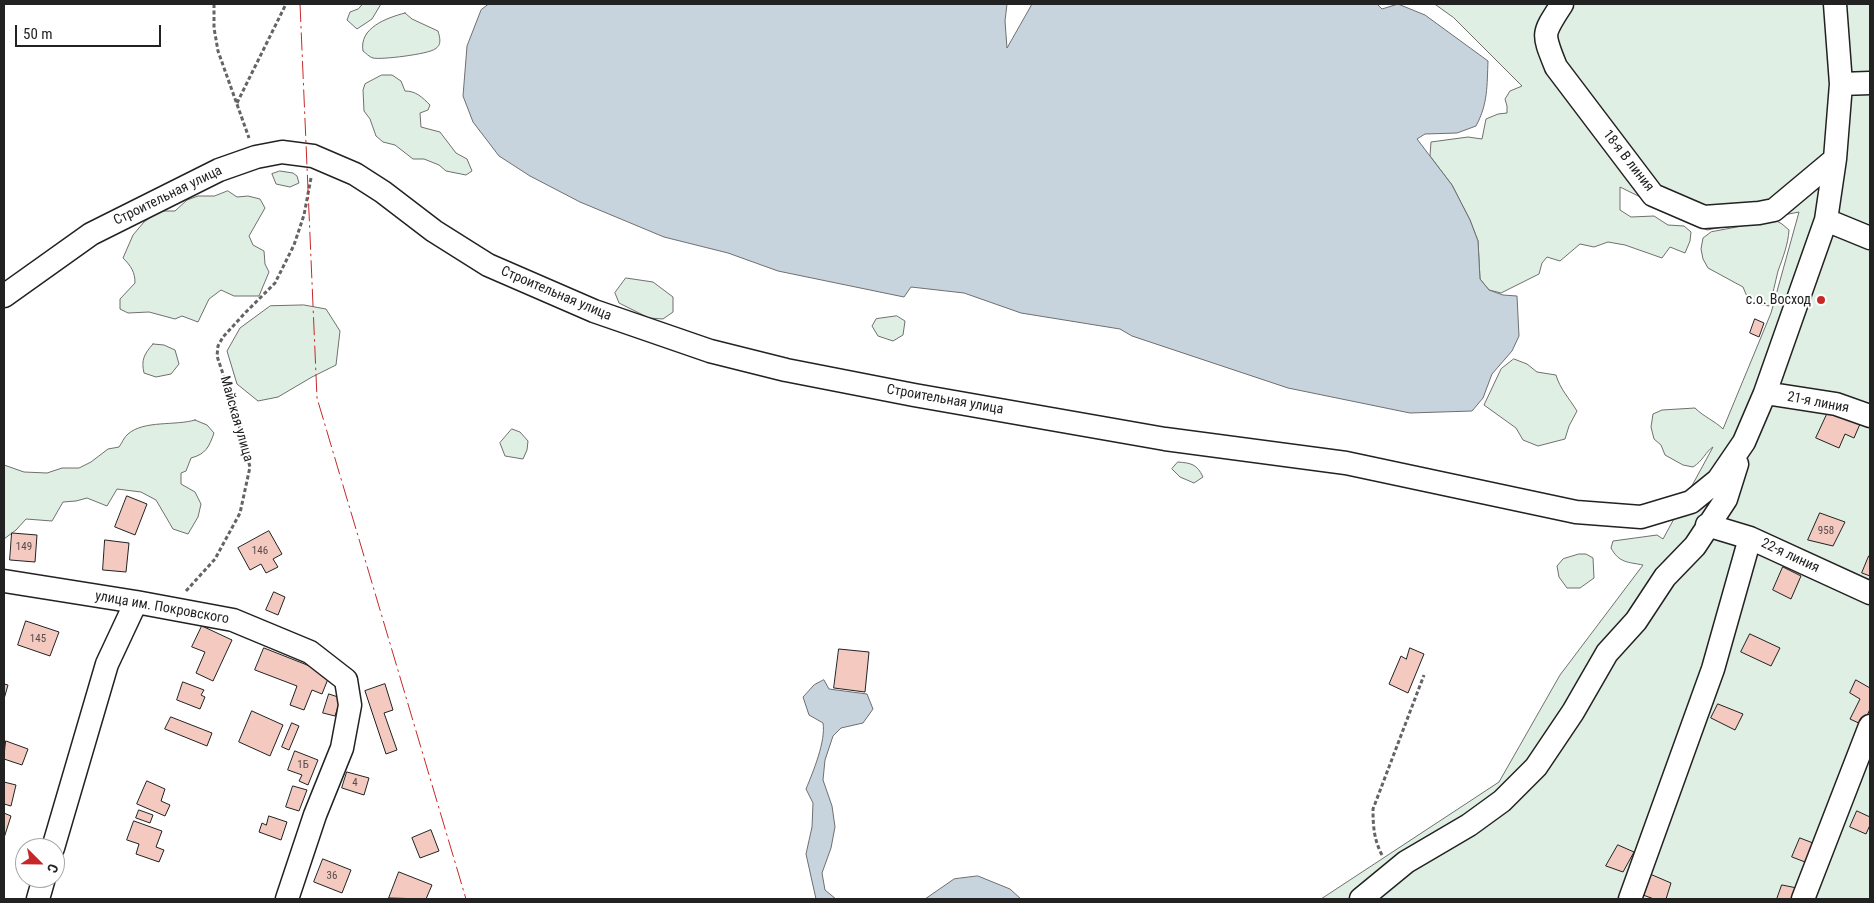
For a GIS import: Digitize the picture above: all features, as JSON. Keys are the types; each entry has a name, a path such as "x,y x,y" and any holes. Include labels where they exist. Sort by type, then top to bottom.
{"street":[{"name":"18-я В линия","path":"1562,4 1545,30 1547,44 1556,67 1653,194 1704,217 1759,213 1774,210 1836,159"},
{"path":"1361,899 1406,862 1469,825 1502,801 1536,767 1573,712 1607,653 1636,620 1665,578 1695,546 1707,525 1726,500 1744,442 1765,393 1826,220 1836,159 1841,84 1835,4"},
{"path":"1841,84 1870,83"},
{"name":"Строительная улица","path":"4,296 91,234 219,170 256,157 282,152 313,156 355,174 383,192 434,231 488,264 594,311 710,351 841,382 1165,439 1346,463 1576,512 1641,517 1690,502 1718,480 1744,442"},
{"path":"1826,220 1870,238"},
{"name":"21-я линия","path":"1765,393 1836,404 1870,416"},
{"name":"22-я линия","path":"1707,525 1750,538 1870,593"},
{"path":"1630,899 1713,669 1750,538"},
{"name":"улица им. Покровского","path":"4,581 233,620 310,652 346,680 350,705 342,748 315,815 287,899"},
{"path":"56,838 107,664 122,628 136,602"},
{"path":"1803,899 1870,726"}],"path":[{"path":"214,4 214,28 218,50 256,157"},
{"path":"237,103 286,4"},
{"name":"Майская улица","path":"181,597 215,559 240,513 250,467 234,407 217,356 218,346 223,337 275,283 294,245 304,215 310,186 313,156"},
{"path":"1390,875 1376,844 1373,828 1373,809 1424,675"}],"green space":[{"path":"363,4 381,4 372,19 357,29 347,20 350,12 358,9"},
{"path":"1435,4 1870,4 1870,899 1321,899 1499,782 1560,675 1643,565 1624,561 1617,557 1611,548 1613,541 1657,535 1663,539 1713,447 1693,467 1683,465 1665,455 1661,445 1654,439 1651,427 1653,414 1662,410 1695,408 1723,429 1771,313 1799,212 1707,230 1620,187 1620,210 1631,217 1654,216 1668,225 1684,226 1691,232 1690,241 1685,253 1670,247 1662,258 1625,245 1608,242 1594,247 1580,244 1560,261 1547,257 1542,263 1539,274 1501,293 1489,290 1480,279 1478,241 1470,220 1452,185 1430,156 1431,142 1468,137 1482,139 1486,119 1498,114 1507,113 1505,99 1510,91 1522,86 1454,18"},
{"path":"405,13 412,19 438,31 440,41 437,47 424,53 385,58 373,58 363,51 365,36 375,25"},
{"path":"382,75 392,75 401,81 405,91 416,93 430,105 428,110 420,113 421,127 440,132 456,153 467,159 472,171 466,175 446,171 439,165 424,159 413,159 395,145 383,142 376,136 370,119 364,111 363,90 365,84"},
{"path":"280,171 293,173 297,176 299,183 290,187 276,184 272,174"},
{"path":"228,191 237,197 248,196 260,199 265,208 249,236 253,245 264,251 265,264 269,272 259,296 234,296 221,290 209,299 198,322 182,316 175,319 149,312 128,313 120,309 120,299 135,283 132,269 123,258 133,235 144,222 159,211 175,211 187,200 198,196 214,196"},
{"path":"1775,220 1789,230 1769,306 1758,304 1748,299 1743,287 1708,268 1703,259 1701,249 1703,238 1711,232"},
{"path":"626,278 653,282 673,297 673,312 663,319 649,318 619,303 615,293"},
{"path":"304,305 326,309 340,331 336,365 278,397 258,401 237,384 227,351 240,328 270,306"},
{"path":"897,316 905,321 903,335 893,341 878,336 872,326 876,319"},
{"path":"153,344 164,345 175,350 179,364 171,374 156,377 144,373 144,357"},
{"path":"1514,359 1527,364 1537,372 1556,375 1562,389 1577,411 1565,439 1538,446 1523,440 1516,428 1484,405 1501,369"},
{"path":"195,420 207,425 214,433 206,449 191,458 186,471 181,473 181,484 195,492 201,504 198,517 188,534 173,529 156,500 141,492 117,489 107,506 87,498 63,502 52,521 26,519 4,539 4,465 24,472 47,473 62,468 79,468 91,462 108,449 119,447 127,435 142,427"},
{"path":"512,429 520,432 528,441 523,459 505,456 500,443"},
{"path":"1178,462 1193,465 1203,477 1194,483 1180,477 1172,469"},
{"path":"1586,554 1593,558 1594,578 1580,588 1567,588 1559,577 1557,566 1563,559"}],"shaded area":[{"path":"489,4 1007,4 1005,21 1007,48 1032,4 1377,4 1382,9 1398,4 1425,15 1488,61 1485,102 1476,126 1457,133 1425,134 1417,139 1452,185 1470,220 1478,241 1480,279 1489,290 1503,295 1517,296 1519,336 1512,351 1492,374 1483,398 1472,411 1410,413 1288,388 1132,336 1120,329 1021,313 964,293 911,287 904,297 778,271 728,253 664,237 580,202 530,176 499,156 473,122 463,96 467,46 481,10"},
{"path":"824,680 829,689 867,694 873,709 863,723 841,728 833,736 825,760 823,780 832,806 835,827 831,848 822,873 825,890 836,899 816,899 806,854 812,827 813,803 806,789 823,739 823,723 809,715 803,697 814,685"},
{"path":"978,876 1010,889 1021,899 925,899 954,879"}],"building":[{"path":"1755,319 1764,323 1759,337 1750,333"},
{"path":"1829,410 1860,424 1854,438 1845,434 1839,448 1816,438"},
{"path":"127,496 147,504 135,535 115,527"},
{"path":"1820,513 1845,522 1833,546 1808,540"},
{"path":"269,531 282,554 273,559 278,567 266,573 261,564 250,570 238,548"},
{"path":"12,533 37,535 35,562 10,560"},
{"path":"105,540 129,543 126,572 103,570"},
{"path":"1870,556 1870,576 1862,573"},
{"path":"1783,567 1801,576 1791,599 1773,590"},
{"path":"274,592 285,597 278,615 266,610"},
{"path":"26,621 59,632 50,656 18,645"},
{"path":"202,626 232,640 213,681 196,673 205,652 192,647"},
{"path":"1750,634 1780,648 1771,666 1741,652"},
{"path":"264,648 330,674 322,694 312,690 304,710 290,705 297,686 255,670"},
{"path":"1410,648 1424,654 1408,693 1389,684 1401,656 1406,659"},
{"path":"839,649 869,652 865,692 834,688"},
{"path":"1856,680 1870,688 1870,709 1863,725 1850,719 1860,699 1850,693"},
{"path":"183,682 204,690 201,695 205,697 200,709 177,700"},
{"path":"4,684 8,685 4,699"},
{"path":"385,684 393,710 384,713 397,750 386,754 365,691"},
{"path":"329,694 341,698 335,716 323,713"},
{"path":"1718,704 1743,714 1735,730 1711,718"},
{"path":"252,711 283,725 270,756 239,742"},
{"path":"171,717 212,733 207,746 165,729"},
{"path":"292,723 299,726 289,750 282,747"},
{"path":"6,741 28,749 22,765 4,759"},
{"path":"295,751 318,760 308,785 299,781 302,775 288,770"},
{"path":"347,772 369,778 364,795 342,788"},
{"path":"147,781 165,789 161,801 170,805 165,816 137,804"},
{"path":"4,782 16,785 11,806 4,804"},
{"path":"293,786 307,790 299,811 286,807"},
{"path":"139,810 153,815 150,823 136,818"},
{"path":"1857,811 1870,817 1870,825 1866,834 1850,827"},
{"path":"4,813 11,816 4,838"},
{"path":"269,816 287,822 281,840 259,832 262,823 266,825"},
{"path":"134,821 162,831 156,847 164,850 159,862 136,854 139,844 127,840"},
{"path":"431,830 439,851 420,858 412,838"},
{"path":"1800,838 1813,843 1805,862 1792,857"},
{"path":"1618,845 1634,852 1623,872 1606,866"},
{"path":"323,859 351,870 342,893 314,882"},
{"path":"399,872 432,885 426,899 389,898"},
{"path":"1650,874 1671,883 1666,899 1654,899 1643,895"},
{"path":"1782,885 1797,888 1794,899 1777,899"}],"power":[{"path":"300,4 317,398 466,899"}],"place":[{"name":"с.о. Восход","path":"1821,300"}]}
